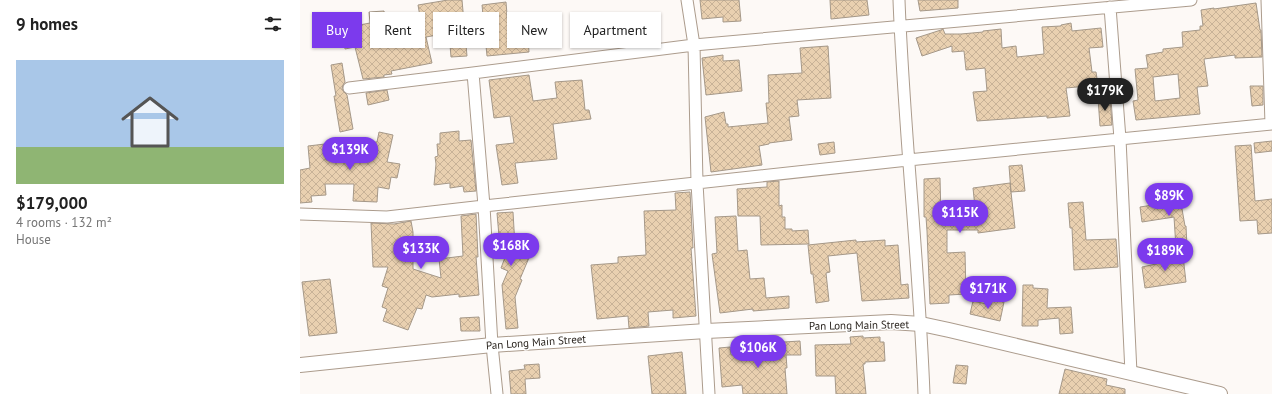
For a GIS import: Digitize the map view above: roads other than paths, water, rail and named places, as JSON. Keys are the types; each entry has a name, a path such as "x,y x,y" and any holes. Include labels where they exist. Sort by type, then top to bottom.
{"street":[{"path":"687,0 694,45 697,183 709,394"},
{"path":"899,0 908,160 921,324 924,394"},
{"path":"349,88 694,45 1191,0"},
{"path":"300,214 387,218 908,160 1272,124 1267,0"},
{"path":"1110,7 1120,139 1130,373"},
{"path":"473,73 484,206 492,345 497,394"},
{"name":"Pan Long Main Street","path":"300,365 492,345 706,331 891,322 921,324 1220,394"}]}
